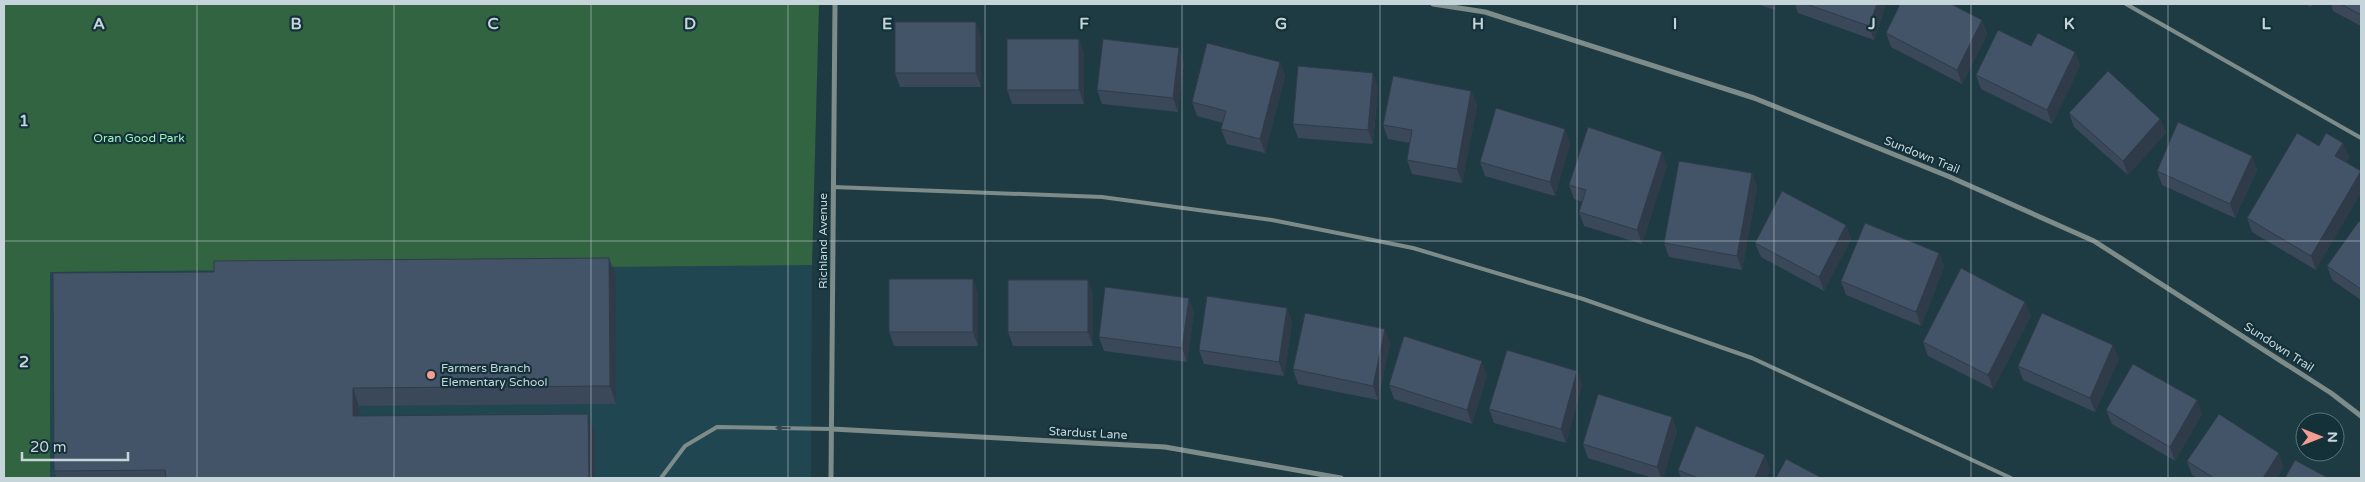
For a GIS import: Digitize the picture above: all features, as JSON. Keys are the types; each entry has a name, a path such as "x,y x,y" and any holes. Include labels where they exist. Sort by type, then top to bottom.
{"street":[{"name":"Richland Avenue","path":"831,478 835,4"},
{"name":"Sundown Trail","path":"1433,4 1485,12 1754,98 1950,177 2094,240 2331,393 2361,416"},
{"name":"Stardust Lane","path":"832,429 1166,447 1340,478"}],"lane":[{"path":"2126,4 2361,138"},
{"path":"833,186 1102,197 1272,220 1413,248 1583,299 1752,358 2011,478"},
{"path":"661,478 685,446 717,427 832,429"}],"shaded area":[{"name":"Farmers Branch Elementary School","path":"635,265 812,265 811,478 50,478 49,272"}],"green space":[{"name":"Oran Good Park","path":"4,4 819,4 812,265 50,272 50,478 4,478"}],"building":[{"path":"1806,4 1877,4 1869,26"},
{"path":"1900,4 1951,4 1982,20 1957,70 1886,33"},
{"path":"2341,4 2361,4 2361,15"},
{"path":"895,22 976,22 976,73 895,73"},
{"path":"1998,30 2031,46 2038,33 2075,52 2047,110 1976,75"},
{"path":"1007,39 1079,39 1079,90 1007,90"},
{"path":"1103,39 1179,48 1173,98 1097,90"},
{"path":"1207,43 1280,62 1260,139 1221,129 1226,111 1192,102"},
{"path":"1298,66 1373,73 1368,130 1293,124"},
{"path":"2108,71 2160,119 2123,161 2069,113"},
{"path":"1393,76 1471,91 1457,169 1407,160 1412,130 1383,125"},
{"path":"1496,108 1565,129 1550,182 1480,162"},
{"path":"2178,122 2252,156 2230,204 2157,171"},
{"path":"1588,127 1662,152 1637,230 1579,212 1586,190 1569,185"},
{"path":"2297,133 2319,146 2326,133 2343,143 2335,156 2361,171 2311,256 2247,218"},
{"path":"1679,161 1752,173 1737,256 1664,243"},
{"path":"1782,191 1846,225 1819,277 1755,243"},
{"path":"2359,221 2361,223 2361,289 2327,266"},
{"path":"1865,223 1939,253 1916,312 1841,281"},
{"name":"Farmers Branch Elementary School","path":"609,258 610,386 353,388 353,416 588,414 589,478 166,478 165,470 54,471 53,273 214,272 214,261"},
{"path":"1961,268 2025,302 1988,375 1923,342"},
{"path":"889,279 973,279 973,332 889,332"},
{"path":"1008,280 1088,280 1088,332 1008,332"},
{"path":"1105,287 1189,298 1182,348 1099,337"},
{"path":"1207,296 1287,308 1279,362 1199,350"},
{"path":"1305,313 1385,329 1373,386 1293,369"},
{"path":"2042,313 2113,345 2090,398 2018,366"},
{"path":"1404,336 1482,361 1467,410 1389,385"},
{"path":"1507,350 1577,371 1561,429 1489,409"},
{"path":"2133,364 2197,400 2170,447 2106,410"},
{"path":"1598,394 1672,417 1657,467 1583,444"},
{"path":"2219,414 2279,453 2263,478 2214,478 2187,461"},
{"path":"1696,426 1765,455 1755,478 1698,478 1678,470"},
{"path":"1786,459 1822,478 1776,478"},
{"path":"2295,460 2295,462 2299,462 2328,478 2285,478"}],"place":[{"name":"Farmers Branch Elementary School","path":"431,375"}]}
